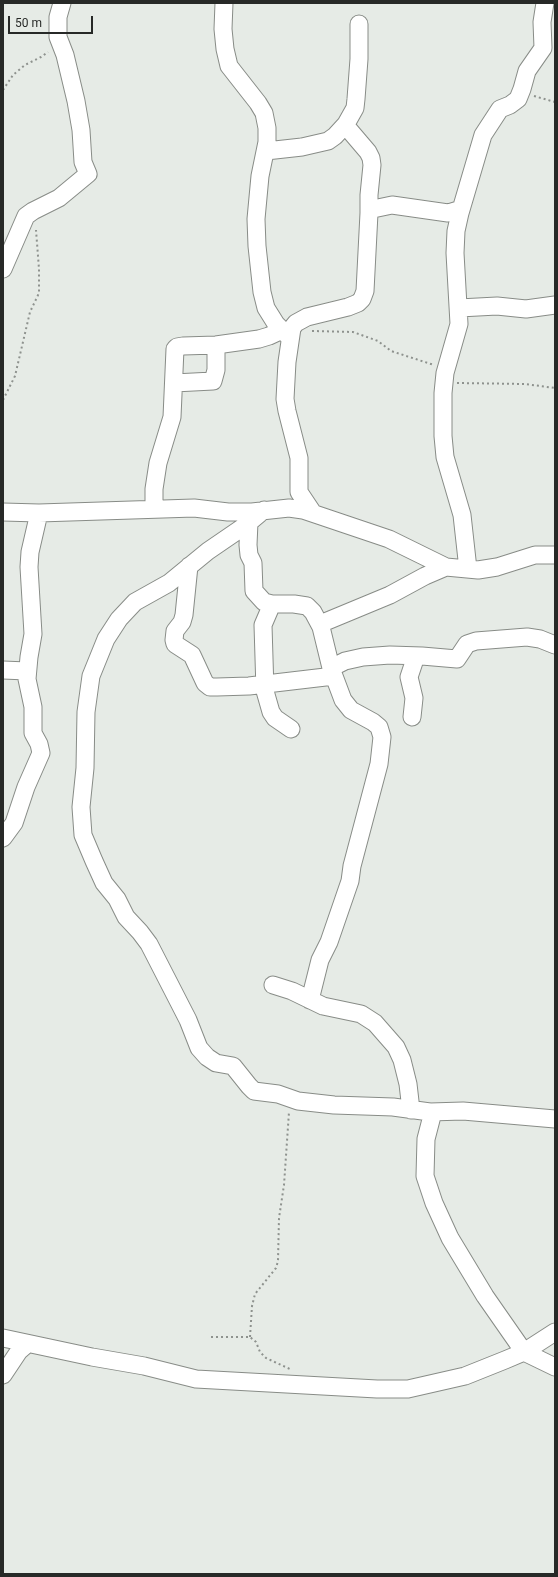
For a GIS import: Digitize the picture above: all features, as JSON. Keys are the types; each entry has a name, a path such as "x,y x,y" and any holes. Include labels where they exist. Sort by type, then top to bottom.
{"street":[{"path":"3,269 26,216 58,198 88,174 83,162 81,130 77,105 65,55 58,36 58,17 62,3"},
{"path":"224,3 223,29 225,49 229,66 234,75 252,94 264,114 266,128 266,151 258,197 257,246 262,292 266,308 287,332 287,411 299,458 299,492 313,513"},
{"path":"468,570 462,515 445,457 443,420 445,374 459,324 455,253 456,231 483,135 500,109 514,102 521,94 527,71 543,48 542,22 545,3"},
{"path":"266,151 302,147 328,141 345,125 355,108 359,58 359,24"},
{"path":"154,508 154,489 158,463 172,417 174,352 177,347 259,339 287,332 296,323 307,317 348,307 358,303 362,299 365,291 370,213 368,195 372,165 368,152 345,125"},
{"path":"370,213 377,208 392,205 448,213 461,209"},
{"path":"459,308 496,306 526,309 555,305"},
{"path":"174,383 213,381 216,370 216,344"},
{"path":"298,482 292,490 267,510 208,551 169,582 134,602 106,639 98,655 91,676 86,712 85,768 81,807 83,835 104,883 118,899 126,917 149,944 185,1014 199,1048 207,1057 216,1063 233,1066 254,1091 278,1094 288,1099 352,1106 393,1107 433,1112 463,1111 555,1119"},
{"path":"3,512 39,513 154,508 194,508 228,512 252,512 289,508 313,513 389,539 446,567 478,570 497,567 535,555 555,555"},
{"path":"3,838 16,819 26,787 41,753 39,744 33,733 32,706 27,679 33,634 29,567 30,552 39,513"},
{"path":"249,522 248,545 249,555 253,563 254,591 264,602 272,604 294,604 307,606 313,612 320,624 332,672 343,700 351,710 379,727 382,737 379,764 352,866 350,881 320,960 310,1000"},
{"path":"189,566 184,615 182,622 175,631 175,644 192,655 202,678 210,686 226,687 264,684 332,672 345,661 390,655 457,659 467,644 472,642 527,637 540,639 555,645"},
{"path":"320,624 390,595 425,576 446,567"},
{"path":"272,604 263,625 264,684 266,698 275,718 291,729"},
{"path":"412,718 414,692 409,677 416,656"},
{"path":"3,670 27,671"},
{"path":"273,985 323,1006 361,1014 375,1023 388,1035 402,1060 408,1084 411,1110"},
{"path":"433,1112 426,1139 425,1176 434,1203 450,1238 466,1266 524,1352 555,1367"},
{"path":"3,1338 27,1344 144,1366 196,1379 313,1384 377,1389 408,1389 465,1376 524,1352 555,1332"},
{"path":"3,1375 19,1351 27,1344"}],"path":[{"path":"3,90 13,75 25,65 47,53 58,36"},
{"path":"521,94 555,102"},
{"path":"3,400 15,376 29,317 39,293 39,269 33,211"},
{"path":"287,332 353,332 378,341 391,352 434,366 445,374 463,383 525,384 555,388"},
{"path":"3,431 3,445"},
{"path":"250,1337 252,1306 255,1294 276,1268 278,1261 279,1218 284,1185 289,1112 288,1099"},
{"path":"211,1337 250,1337 256,1342 260,1352 266,1358 286,1366 302,1375 313,1384"}]}
